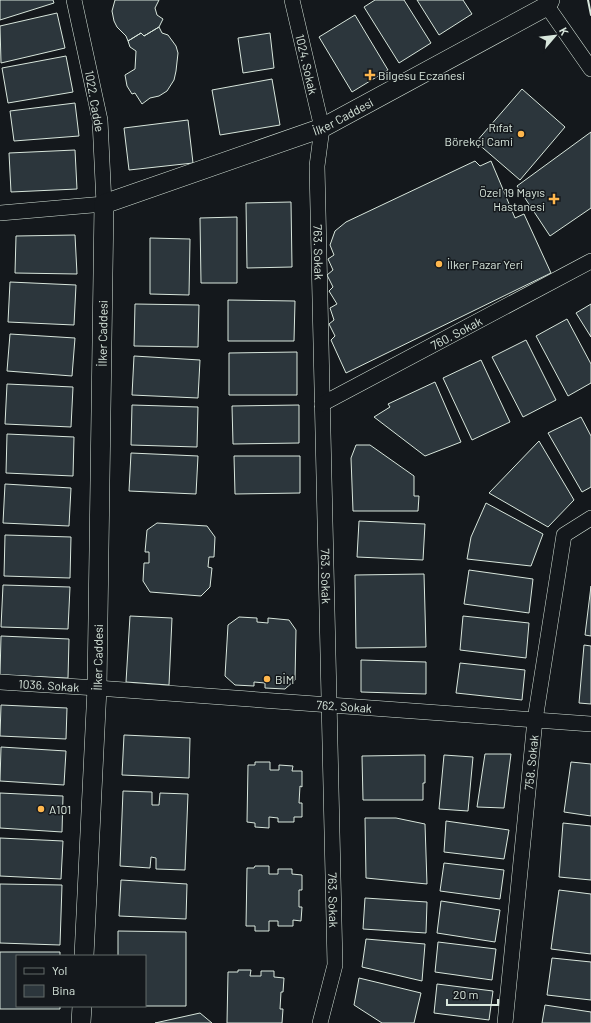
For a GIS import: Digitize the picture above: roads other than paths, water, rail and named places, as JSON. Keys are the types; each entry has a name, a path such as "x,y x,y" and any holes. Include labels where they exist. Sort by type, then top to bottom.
{"street":[{"name":"1022. Cadde","path":"74,0 100,120 104,204"},
{"name":"1024. Sokak","path":"292,0 322,128"},
{"name":"İlker Caddesi","path":"84,955 97,688 104,204 322,128 548,3"},
{"path":"548,3 591,69"},
{"name":"763. Sokak","path":"322,128 317,166 335,965 325,1020"},
{"path":"0,213 104,204"},
{"name":"760. Sokak","path":"322,404 591,261"},
{"name":"758. Sokak","path":"505,1023 535,720 564,535 591,518"},
{"name":"1036. Sokak","path":"0,682 97,688"},
{"name":"762. Sokak","path":"97,688 591,724"},
{"path":"81,1023 82,1007"}],"place":[{"name":"Bilgesu Eczanesi","path":"370,75"},
{"name":"Rıfat Börekçi Cami","path":"521,134"},
{"name":"Özel 19 Mayıs Hastanesi","path":"554,199"},
{"name":"İlker Pazar Yeri","path":"439,264"},
{"name":"BİM","path":"267,679"},
{"name":"A101","path":"41,809"}]}
